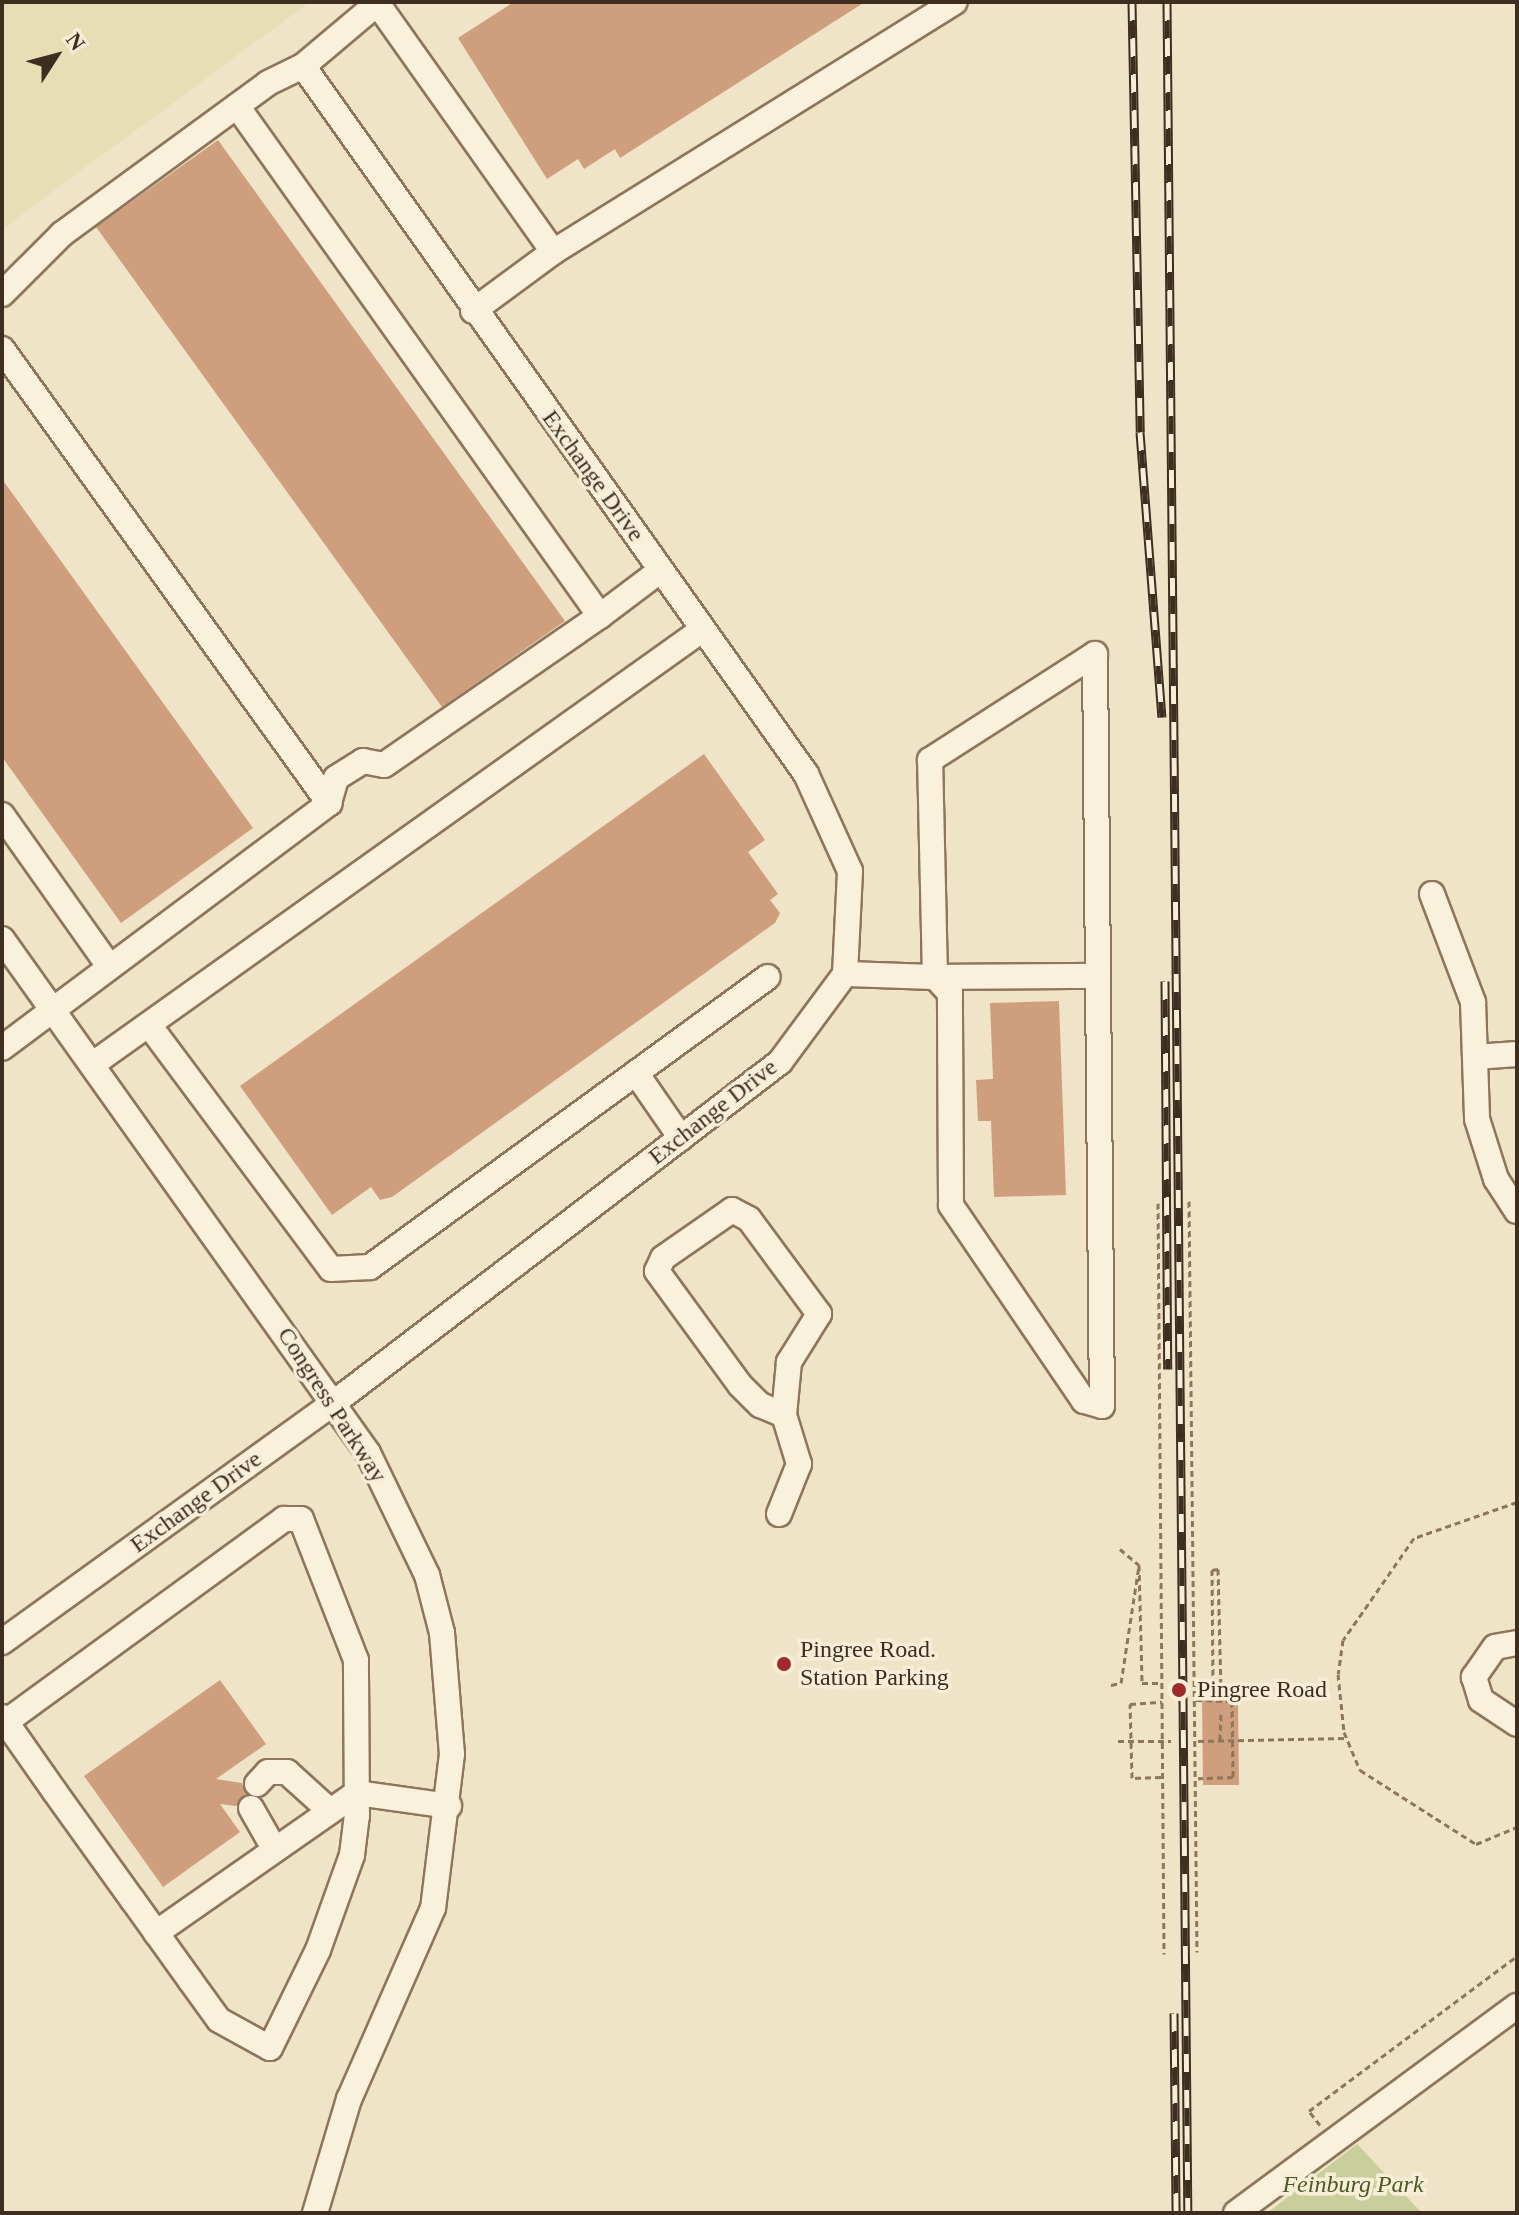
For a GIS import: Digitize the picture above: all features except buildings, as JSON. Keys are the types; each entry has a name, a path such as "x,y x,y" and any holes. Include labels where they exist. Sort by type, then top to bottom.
{"street":[{"path":"2,294 62,234 237,106 303,66 378,2 553,252"},
{"path":"473,311 553,252 955,2"},
{"name":"Exchange Drive","path":"2,1642 335,1402 780,1062 845,974 850,871 806,774 473,311 303,66"},
{"path":"237,106 600,616"},
{"path":"2,349 329,803"},
{"path":"2,1048 52,1007 329,803 336,778 363,761 384,765 600,616 661,570"},
{"path":"93,1064 703,629"},
{"path":"1095,654 1102,1406 1084,1401 951,1205 950,993 935,977 930,760 1095,654"},
{"path":"2,815 109,966"},
{"path":"1432,894 1465,967 1475,1057 1477,1119 1496,1179 1517,1211"},
{"name":"Congress Parkway","path":"2,939 335,1402 427,1575 452,1686 449,1806 433,1908 349,2099 315,2213"},
{"path":"845,974 1098,976"},
{"path":"149,1025 331,1269 370,1267 767,977"},
{"path":"1475,1057 1517,1054"},
{"path":"636,1073 681,1138"},
{"path":"779,1514 799,1464 784,1415 789,1362 819,1314 749,1219 732,1210 663,1258 657,1271 740,1385 760,1405 784,1415"},
{"path":"294,1514 323,1564 356,1660 357,1793 352,1855 270,2048 219,2020 4,1720 294,1514"},
{"path":"1517,1643 1495,1647 1474,1677 1481,1700 1517,1724"},
{"path":"275,1850 254,1796 268,1772 287,1772 330,1811"},
{"path":"156,1933 357,1793 449,1806"},
{"path":"1236,2213 1517,2006"}],"path":[{"path":"1189,1201 1197,1952"},
{"path":"1158,1203 1164,1954"},
{"path":"1517,1502 1429,1529 1400,1552 1338,1653 1346,1738 1360,1770 1470,1841 1483,1843 1517,1827"},
{"path":"1120,1549 1139,1565 1142,1683 1162,1683"},
{"path":"1111,1685 1121,1683 1139,1565"},
{"path":"1196,1686 1213,1685 1212,1570 1218,1569 1221,1688"},
{"path":"1196,1700 1232,1701 1233,1740 1233,1777 1197,1778"},
{"path":"1162,1702 1130,1704 1132,1778 1162,1777"},
{"path":"1220,1740 1221,1712"},
{"path":"1197,1741 1346,1738"},
{"path":"1118,1741 1171,1741"},
{"path":"1332,2141 1309,2111 1517,1956"}],"shaded area":[{"path":"2,2 310,2 2,229"}],"green space":[{"name":"Feinburg Park","path":"1357,2144 1422,2213 1267,2213"}],"railway":[{"path":"1132,2 1140,432 1162,717"},
{"path":"1167,2 1188,2213"},
{"path":"1165,981 1168,1369"},
{"path":"1174,2013 1176,2213"}],"place":[{"name":"Pingree Road. Station Parking","path":"784,1664"},
{"name":"Pingree Road","path":"1179,1690"}]}
